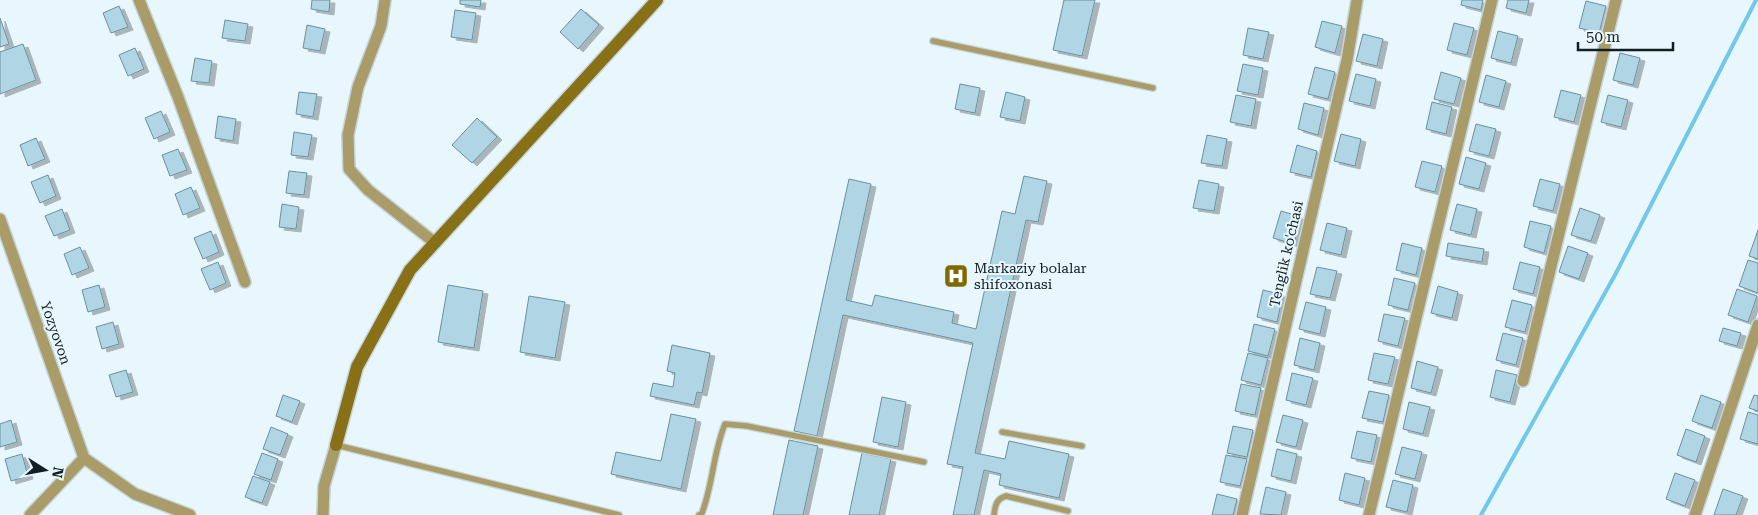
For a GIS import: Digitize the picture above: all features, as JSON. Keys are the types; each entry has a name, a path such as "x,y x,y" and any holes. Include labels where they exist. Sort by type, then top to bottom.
{"street":[{"path":"140,0 246,282"},
{"path":"385,0 381,26 358,87 348,135 349,169 368,190 434,242"},
{"path":"323,515 324,486 357,366 410,270 656,0"},
{"name":"Tenglik ko'chasi","path":"1242,515 1347,60 1357,0"},
{"path":"1369,515 1492,0"},
{"path":"1523,381 1616,0"},
{"name":"Yozyovon","path":"0,219 84,458"},
{"path":"1695,515 1758,325"},
{"path":"30,515 84,458 135,494 190,515"}],"lane":[{"path":"933,41 1153,88"},
{"path":"699,515 702,513 710,491 718,442 725,424 747,426 924,462"},
{"path":"1002,432 1082,446"},
{"path":"336,446 619,515"},
{"path":"994,515 996,504 1001,497 1006,496 1068,511"}],"building":[{"path":"312,0 330,0 329,12 311,9"},
{"path":"460,0 481,0 480,7 460,4"},
{"path":"1064,0 1095,0 1082,56 1053,50"},
{"path":"1462,0 1483,0 1481,10 1461,5"},
{"path":"1508,0 1529,0 1526,13 1506,8"},
{"path":"1586,1 1606,6 1599,33 1579,28"},
{"path":"119,6 128,27 111,33 103,13"},
{"path":"581,9 599,25 578,49 560,32"},
{"path":"455,10 476,13 472,40 451,37"},
{"path":"0,18 9,44 0,47"},
{"path":"225,20 248,24 245,41 222,38"},
{"path":"1322,21 1342,26 1335,53 1315,47"},
{"path":"1454,23 1474,28 1467,55 1447,50"},
{"path":"307,25 325,29 320,51 303,48"},
{"path":"1248,28 1269,32 1263,59 1243,55"},
{"path":"1498,31 1518,36 1511,63 1491,58"},
{"path":"1363,34 1383,39 1377,66 1356,61"},
{"path":"23,44 36,80 0,94 0,52"},
{"path":"135,48 144,69 128,76 119,55"},
{"path":"1620,53 1640,58 1633,85 1613,80"},
{"path":"195,58 212,61 209,83 191,81"},
{"path":"1243,64 1263,68 1258,95 1237,91"},
{"path":"1315,67 1335,72 1328,99 1308,94"},
{"path":"1441,72 1461,78 1454,104 1434,99"},
{"path":"1356,74 1376,79 1370,106 1349,101"},
{"path":"1486,75 1506,81 1499,107 1479,102"},
{"path":"960,84 980,88 975,113 955,109"},
{"path":"1561,90 1581,95 1574,122 1554,117"},
{"path":"299,92 317,94 313,117 296,114"},
{"path":"1006,92 1025,97 1020,121 1000,117"},
{"path":"1236,95 1256,99 1251,126 1230,122"},
{"path":"1608,95 1628,100 1621,127 1601,122"},
{"path":"1432,102 1452,107 1446,134 1426,129"},
{"path":"1304,103 1324,108 1318,135 1298,129"},
{"path":"161,111 170,132 154,139 145,118"},
{"path":"218,116 236,119 233,141 215,138"},
{"path":"477,118 497,137 472,163 452,145"},
{"path":"1476,124 1496,129 1489,156 1469,151"},
{"path":"294,132 312,135 308,157 291,155"},
{"path":"1341,134 1361,139 1355,166 1334,161"},
{"path":"1207,135 1227,139 1222,166 1201,163"},
{"path":"36,138 45,159 28,166 20,145"},
{"path":"1297,145 1317,151 1311,177 1290,172"},
{"path":"178,149 187,170 170,176 162,155"},
{"path":"1466,157 1486,163 1479,189 1459,184"},
{"path":"1422,161 1442,166 1435,192 1415,187"},
{"path":"289,171 307,173 304,195 286,193"},
{"path":"48,175 56,196 40,203 31,182"},
{"path":"1024,176 1047,181 1038,222 1026,220 975,453 1005,459 1009,441 1069,454 1059,498 999,485 1001,474 984,470 974,515 953,515 963,467 947,464 973,343 843,315 817,436 794,431 849,179 871,184 846,300 872,306 875,295 954,312 952,323 976,329 1002,211 1015,214"},
{"path":"1540,179 1560,184 1553,211 1533,206"},
{"path":"1199,180 1219,184 1214,211 1193,208"},
{"path":"191,187 200,208 183,215 175,194"},
{"path":"282,204 299,207 296,229 279,227"},
{"path":"1457,204 1477,209 1471,235 1450,230"},
{"path":"1580,208 1600,215 1591,241 1571,235"},
{"path":"62,209 70,230 54,236 45,216"},
{"path":"1281,211 1301,217 1294,244 1273,238"},
{"path":"1530,221 1551,226 1544,253 1524,247"},
{"path":"1327,223 1347,228 1341,255 1320,250"},
{"path":"1758,230 1758,259 1749,256"},
{"path":"211,231 219,252 203,259 194,238"},
{"path":"1402,243 1422,248 1416,275 1396,270"},
{"path":"1448,243 1484,249 1482,262 1446,256"},
{"path":"1568,246 1588,253 1579,279 1559,272"},
{"path":"80,247 89,268 72,275 64,254"},
{"path":"1748,260 1758,263 1758,293 1739,286"},
{"path":"218,262 226,283 210,290 201,269"},
{"path":"1520,262 1540,267 1533,294 1513,289"},
{"path":"1317,267 1337,271 1330,298 1310,294"},
{"path":"1394,278 1415,283 1408,310 1388,305"},
{"path":"99,285 105,307 88,312 82,290"},
{"path":"448,285 483,291 474,348 438,342"},
{"path":"1438,286 1458,292 1452,318 1431,313"},
{"path":"1737,289 1757,296 1748,322 1728,315"},
{"path":"1263,290 1283,295 1277,322 1257,317"},
{"path":"529,296 565,302 555,358 520,352"},
{"path":"1512,300 1532,305 1525,332 1505,327"},
{"path":"1306,302 1326,307 1320,334 1299,329"},
{"path":"1384,314 1405,318 1398,346 1378,341"},
{"path":"113,322 119,344 102,349 96,327"},
{"path":"1254,324 1275,329 1268,356 1248,351"},
{"path":"1723,328 1741,333 1737,346 1719,341"},
{"path":"1503,333 1523,338 1516,365 1496,360"},
{"path":"1300,338 1320,343 1314,370 1294,365"},
{"path":"672,345 710,353 702,393 697,392 694,405 650,396 653,383 673,387 675,373 667,371"},
{"path":"1248,353 1268,358 1261,385 1241,380"},
{"path":"1374,353 1395,357 1388,384 1368,380"},
{"path":"1417,361 1438,367 1431,393 1411,388"},
{"path":"126,370 133,392 116,397 109,375"},
{"path":"1496,370 1517,375 1510,402 1490,397"},
{"path":"1292,373 1313,378 1306,405 1286,400"},
{"path":"1241,384 1261,388 1255,415 1235,411"},
{"path":"1369,391 1389,395 1383,422 1362,418"},
{"path":"283,395 300,401 292,422 276,416"},
{"path":"1701,395 1721,402 1712,428 1692,421"},
{"path":"1754,395 1758,396 1758,411 1749,408"},
{"path":"882,397 906,402 898,447 873,442"},
{"path":"1409,402 1430,407 1423,434 1403,429"},
{"path":"1748,412 1758,415 1758,444 1740,439"},
{"path":"671,414 696,419 681,489 611,474 616,452 661,461"},
{"path":"1283,415 1303,420 1296,447 1276,442"},
{"path":"11,420 17,442 0,447 0,424"},
{"path":"1233,426 1253,430 1247,457 1227,453"},
{"path":"271,427 288,434 280,455 263,449"},
{"path":"1686,429 1705,436 1696,462 1677,455"},
{"path":"1357,431 1377,435 1371,462 1351,458"},
{"path":"789,440 818,446 803,515 773,515"},
{"path":"1402,447 1422,452 1415,479 1395,474"},
{"path":"1277,449 1297,454 1291,481 1271,476"},
{"path":"262,453 278,459 271,480 254,474"},
{"path":"862,453 891,459 879,515 849,515"},
{"path":"22,454 28,476 11,481 5,459"},
{"path":"1226,455 1247,459 1240,486 1220,482"},
{"path":"1345,473 1365,478 1359,505 1339,500"},
{"path":"1675,473 1695,480 1685,506 1666,499"},
{"path":"253,476 270,482 262,503 245,497"},
{"path":"1393,480 1413,485 1407,512 1386,507"},
{"path":"1266,487 1286,492 1281,515 1260,514"},
{"path":"1723,489 1743,496 1736,515 1714,515"},
{"path":"1217,494 1237,499 1233,515 1212,515"}],"waterway":[{"path":"1481,515 1615,275 1756,0"}],"place":[{"name":"Markaziy bolalar shifoxonasi","path":"956,276"}]}
